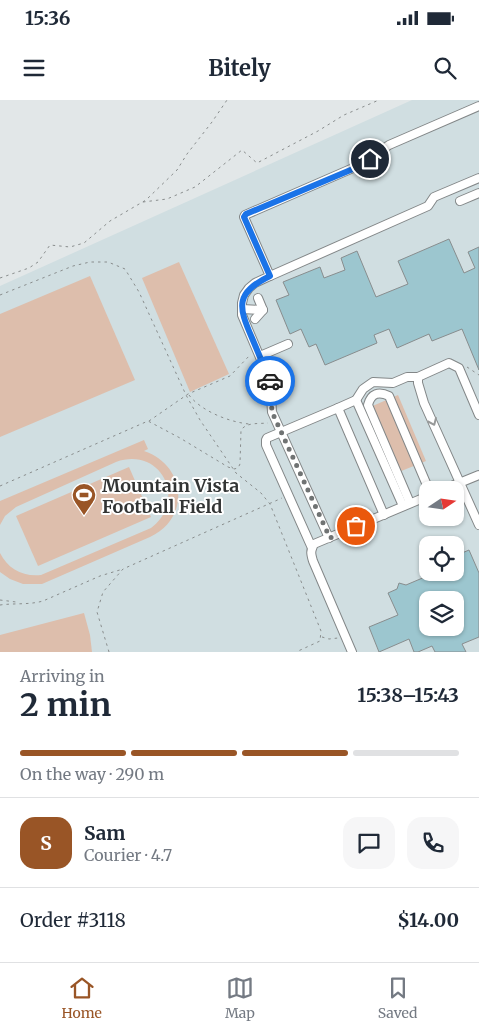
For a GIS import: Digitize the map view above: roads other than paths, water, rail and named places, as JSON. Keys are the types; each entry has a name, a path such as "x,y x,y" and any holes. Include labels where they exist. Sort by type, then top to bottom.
{"lane":[{"path":"270,276 245,220 246,214 360,166 389,145 479,106"},
{"path":"330,538 272,412 270,381 242,315 244,295 255,283 428,206 434,197 479,178"},
{"path":"460,201 479,193"},
{"path":"258,298 263,310"},
{"path":"242,309 263,310"},
{"path":"255,319 263,310"},
{"path":"259,353 288,344"},
{"path":"312,548 266,442 268,438 356,400 363,389 373,382 393,383 407,377 418,377 449,363 459,368 479,415"},
{"path":"418,377 418,384 424,403 460,481"},
{"path":"407,505 368,405 369,398 374,394 383,393 389,396 426,481"},
{"path":"356,400 407,505"},
{"path":"338,408 384,514"},
{"path":"463,481 479,475"},
{"path":"464,491 479,525"},
{"path":"352,652 311,554 312,548 314,544 419,500"}],"place":[{"name":"Mountain Vista Football Field","path":"84,516"}]}
